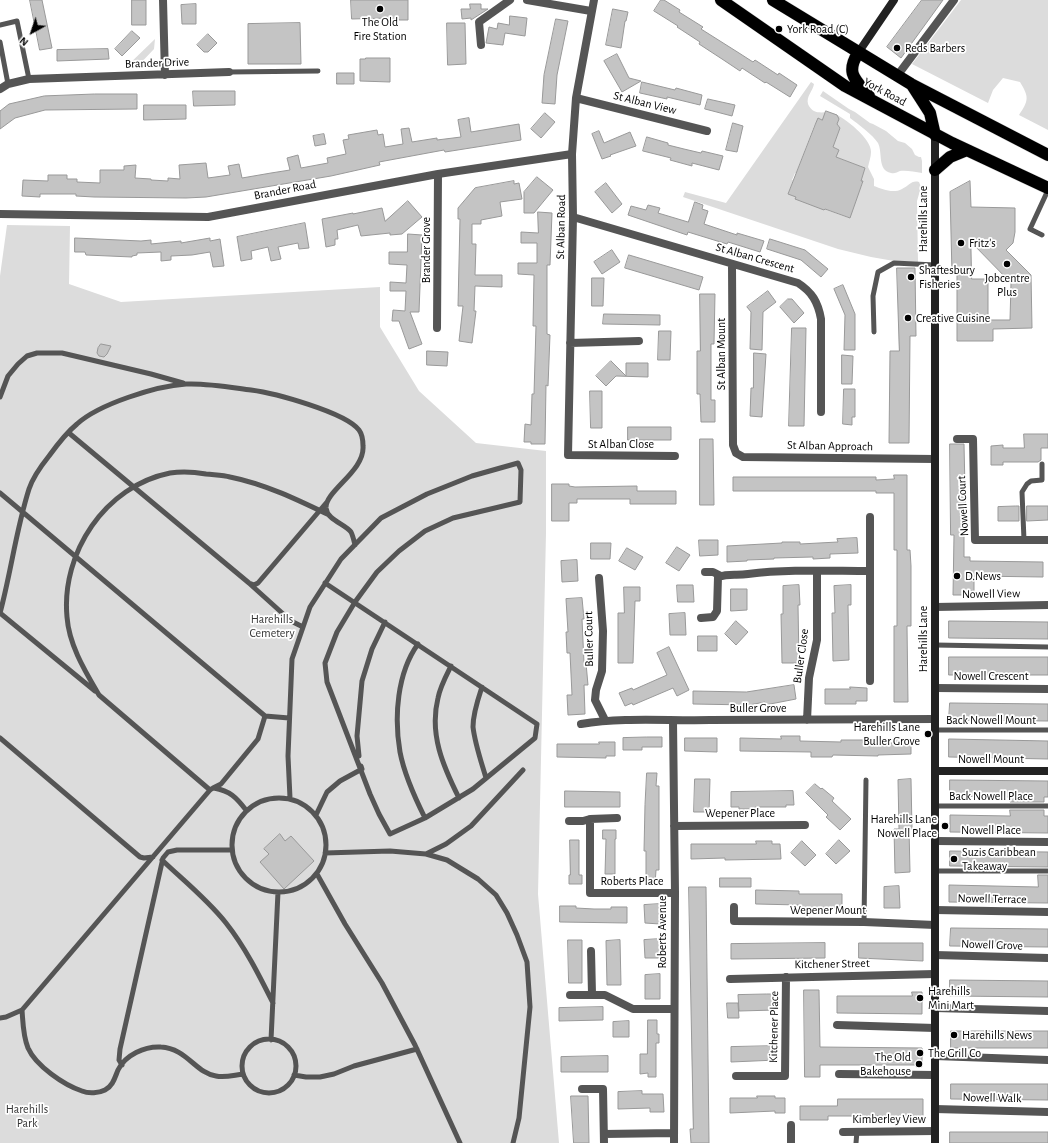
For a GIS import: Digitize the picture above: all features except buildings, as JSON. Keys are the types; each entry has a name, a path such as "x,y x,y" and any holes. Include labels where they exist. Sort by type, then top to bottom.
{"highway":[{"name":"York Road","path":"720,0 845,86 935,135 1048,189"},
{"name":"York Road","path":"773,0 911,84 1048,155"},
{"path":"858,53 852,63 853,76 872,101"},
{"path":"911,84 930,113 935,135"},
{"path":"935,170 950,157 967,150"}],"main road":[{"path":"858,53 894,0"},
{"name":"Harehills Lane","path":"935,135 935,1143"},
{"name":"Nowell Mount","path":"935,771 1048,771"}],"street":[{"path":"163,0 164,75"},
{"path":"481,45 479,22 510,0"},
{"path":"527,0 592,11"},
{"name":"St Alban Road","path":"568,455 573,217 572,154 576,98 594,0"},
{"path":"897,76 954,0"},
{"name":"Brander Drive","path":"0,89 8,84 29,79 229,72"},
{"name":"St Alban View","path":"576,98 707,131"},
{"name":"Brander Road","path":"0,214 208,217 438,174 572,154"},
{"name":"Brander Grove","path":"437,328 438,174"},
{"name":"St Alban Crescent","path":"573,217 798,283 808,289 815,298 821,318 822,412"},
{"name":"St Alban Mount","path":"732,264 733,445"},
{"path":"570,343 639,341"},
{"name":"Nowell Court","path":"957,439 973,439 975,540 1048,540"},
{"name":"St Alban Approach","path":"733,445 736,452 743,457 935,459"},
{"name":"St Alban Close","path":"568,455 675,456"},
{"path":"870,517 870,681"},
{"name":"Buller Close","path":"807,720 809,678 817,640 817,571"},
{"path":"701,618 713,617 717,611 718,578 727,574 870,571"},
{"path":"705,572 713,572 721,576"},
{"name":"Buller Court","path":"599,578 603,631 602,671 596,690 595,700 605,720"},
{"name":"Nowell View","path":"935,607 1048,605"},
{"name":"Nowell Crescent","path":"935,688 1048,689"},
{"name":"Buller Grove","path":"582,724 605,720 673,721 935,719"},
{"name":"Roberts Avenue","path":"673,721 675,893 674,1143"},
{"path":"569,821 617,818"},
{"name":"Roberts Place","path":"590,819 590,893 675,893"},
{"name":"Wepener Place","path":"674,826 806,825"},
{"name":"Nowell Place","path":"935,841 1048,842"},
{"name":"Wepener Mount","path":"734,907 734,921 935,924"},
{"name":"Nowell Terrace","path":"935,910 1048,912"},
{"path":"591,951 592,994"},
{"name":"Nowell Grove","path":"935,955 1048,958"},
{"name":"Kitchener Street","path":"730,979 935,974"},
{"name":"Kitchener Place","path":"736,1076 785,1076 786,977"},
{"path":"570,995 605,995 633,1009 674,1009"},
{"path":"935,1008 1048,1011"},
{"path":"837,1025 935,1028"},
{"path":"935,1056 1048,1060"},
{"path":"839,1074 935,1075"},
{"path":"582,1089 603,1089 604,1139 674,1133"},
{"name":"Nowell Walk","path":"935,1109 1048,1112"},
{"path":"791,1125 791,1143"},
{"name":"Kimberley View","path":"843,1132 935,1131"}],"lane":[{"path":"0,25 17,22 29,79"},
{"path":"0,42 8,84"},
{"name":"Brander Drive","path":"229,72 318,71"},
{"path":"1042,235 1030,229 1048,189"},
{"path":"874,332 873,296 878,272 894,263 935,265"},
{"path":"0,397 8,376 13,370 27,356 37,353 62,353 151,374 186,384"},
{"path":"246,810 233,795 224,790 212,789 153,742 99,694 0,613 29,488 41,466 58,444 78,423 95,412 126,398 157,388 186,384 219,385 264,392 297,400 350,422 360,431 364,452 360,462 258,583 254,585 249,583"},
{"path":"69,433 249,583 291,621 303,627"},
{"path":"290,798 288,756 292,659 310,607 325,583 341,559 381,518 427,494 472,476 518,463 521,470 520,502 453,518 425,531 399,551 377,572 355,602 337,632 325,663 328,682 379,814 390,834 425,818 474,789 535,738 537,724 355,602 325,583"},
{"path":"1024,540 1022,492 1031,481 1042,480 1042,464"},
{"path":"99,694 88,676 71,639 67,617 67,594 71,567 87,531 103,511 134,487 152,478 171,473 196,472 230,476 270,489 329,515 352,533 355,545"},
{"path":"0,493 264,716 289,718"},
{"path":"329,515 326,510 326,505 331,496"},
{"path":"362,769 357,745 357,736 362,680 372,649 385,622"},
{"path":"418,644 406,667 400,689 397,720 400,752 410,785 425,818"},
{"path":"935,645 1048,647"},
{"path":"451,666 438,698 436,736 444,768 460,798"},
{"path":"482,687 476,705 473,726 486,778"},
{"path":"0,1018 22,1010 212,789 221,784 258,739 264,716"},
{"name":"Back Nowell Mount","path":"935,730 1048,730"},
{"path":"0,738 140,857 153,857"},
{"path":"316,815 327,792 340,781 362,769"},
{"path":"426,854 446,844 471,826 523,770"},
{"path":"864,922 866,780"},
{"path":"274,797 290,798 305,805 316,815 324,830 327,846 324,862 317,874 305,885 283,892 272,892 257,887 244,878 235,864 231,837 233,829 242,814 250,806 265,799 274,797"},
{"name":"Back Nowell Place","path":"935,806 1048,806"},
{"path":"159,850 164,858 207,901 227,924 248,956 273,1003"},
{"path":"122,1065 119,1060 120,1049 164,858 168,852 177,850 232,850"},
{"path":"325,854 390,851 426,854 447,860 478,879 496,895 507,913 527,962 530,1007 519,1118 513,1143"},
{"path":"935,871 1048,871"},
{"path":"317,874 345,924 382,983 417,1049 460,1143"},
{"path":"272,1040 278,892"},
{"path":"22,1010 24,1033 29,1049 40,1065 58,1079 82,1092 96,1093 106,1090 112,1084 119,1068 128,1058 137,1052 148,1048 161,1047 174,1049 207,1073 215,1076 225,1077 243,1074"},
{"path":"261,1040 272,1040 286,1045 292,1052 296,1069 288,1085 273,1093 264,1093 255,1090 249,1084 243,1074 243,1059 253,1044 261,1040"},
{"path":"294,1074 320,1077 417,1049"},
{"path":"856,1143 857,1131"}],"green space":[{"path":"961,0 1048,0 1048,130 1019,115 1025,106 1027,98 1020,82 1003,78 993,90 988,103 912,64"},
{"path":"155,39 154,49 137,67 126,67"},
{"path":"811,82 814,84 809,96 808,105 813,111 831,112 838,115 856,129 867,141 871,152 868,167 874,179 874,186 895,191 912,183 919,182 921,187 917,201 918,262 894,261 838,249 683,197 685,192 726,203","holes":["819,118 822,120 839,119 837,124 840,128 833,147 839,150 836,157 865,168 861,181 863,182 849,218 796,199 796,197 788,194 792,180 814,126"]},
{"path":"823,91 870,123 886,131 898,141 905,143 912,149 915,155 921,157 922,173 900,171 892,173 887,171 882,165 879,147 876,140 850,118 850,114 820,96"},
{"name":"Harehills Cemetery","path":"7,225 70,226 69,284 121,302 380,287 380,327 419,391 476,443 546,451 546,533 538,894 559,1143 0,1143 0,276"}],"place":[{"name":"The Old Fire Station","path":"380,9"},
{"name":"York Road (C)","path":"779,29"},
{"name":"Reds Barbers","path":"897,48"},
{"name":"Fritz's","path":"961,243"},
{"name":"Jobcentre Plus","path":"1007,264"},
{"name":"Shaftesbury Fisheries","path":"911,277"},
{"name":"Creative Cuisine","path":"908,318"},
{"name":"D.News","path":"957,576"},
{"name":"Harehills Lane Buller Grove","path":"928,734"},
{"name":"Harehills Lane Nowell Place","path":"945,826"},
{"name":"Suzis Caribbean Takeaway","path":"954,859"},
{"name":"Harehills Mini Mart","path":"920,998"},
{"name":"Harehills News","path":"954,1035"},
{"name":"The Grill Co","path":"920,1053"},
{"name":"The Old Bakehouse","path":"919,1064"}],"park label":[{"name":"Harehills Park","path":"27,1116"}]}
